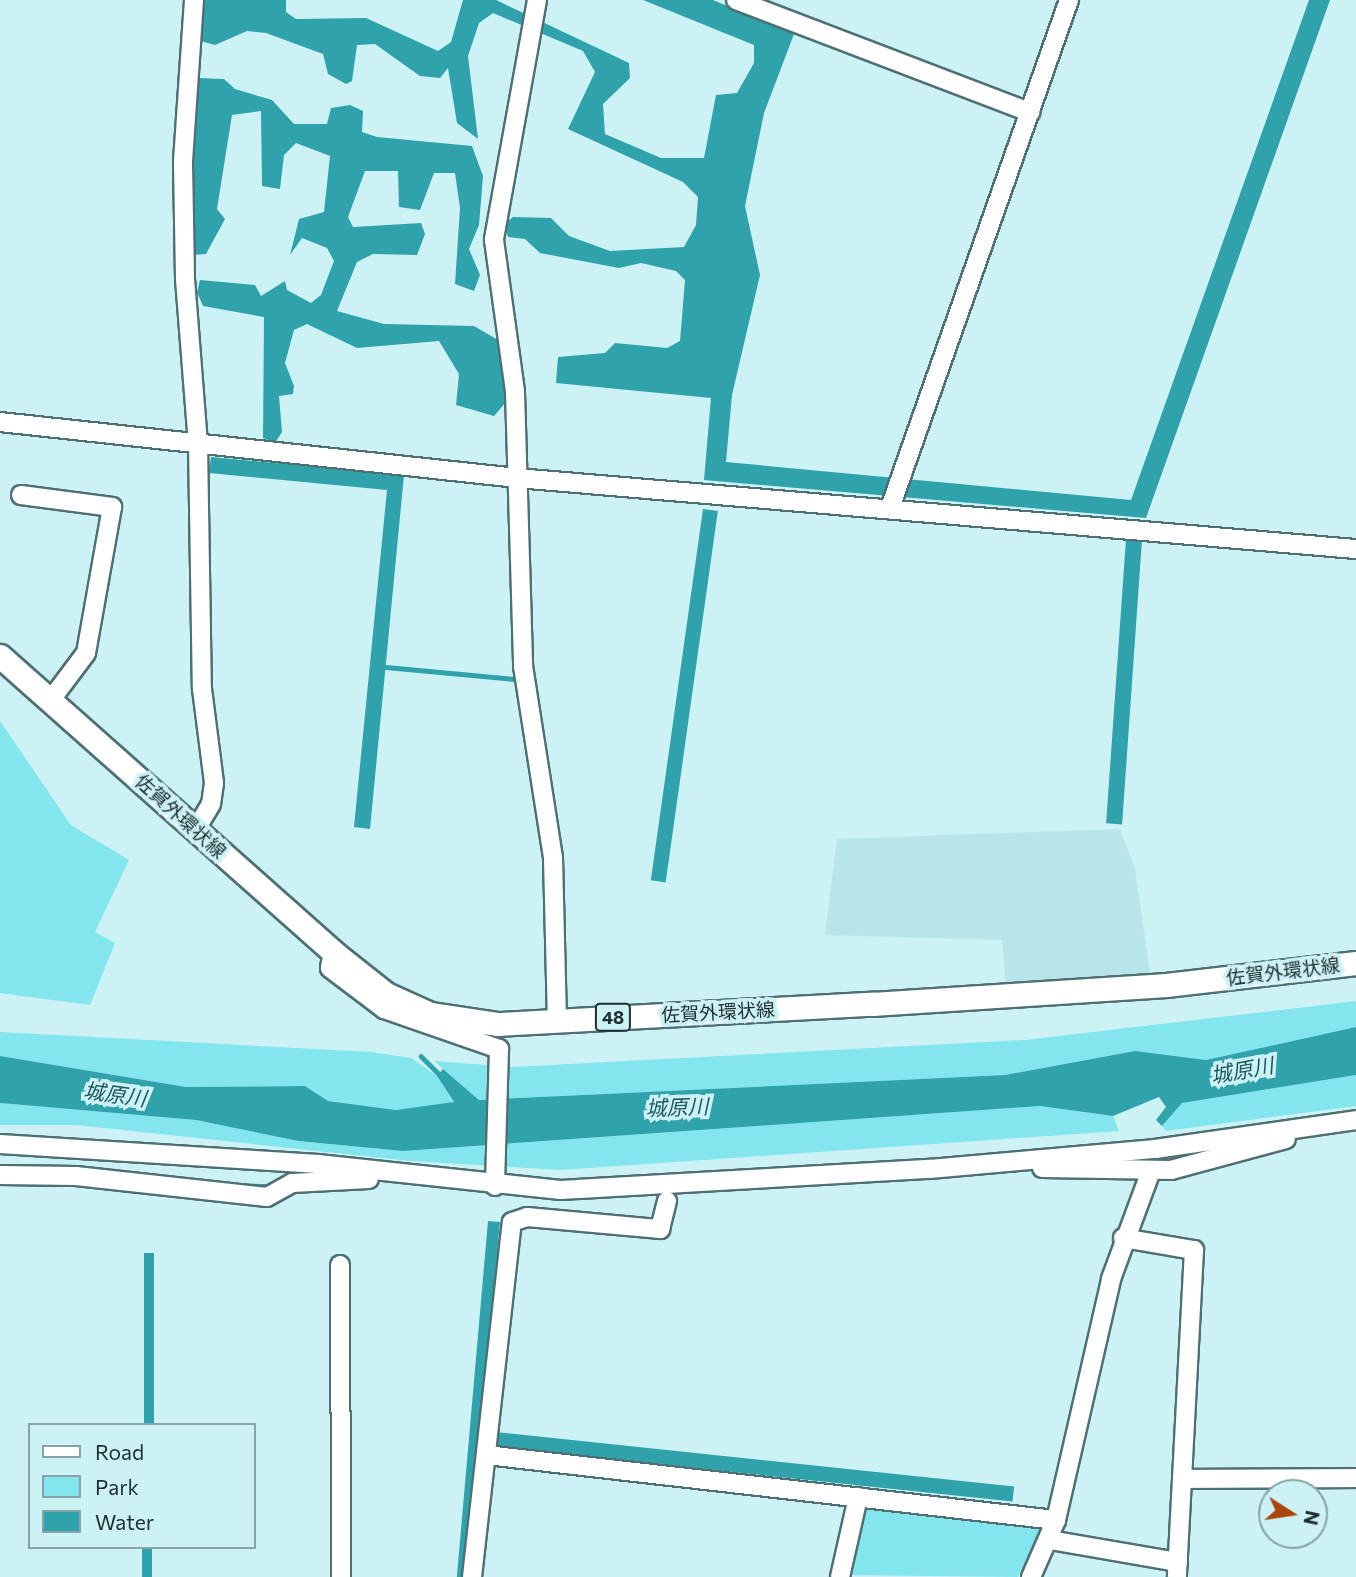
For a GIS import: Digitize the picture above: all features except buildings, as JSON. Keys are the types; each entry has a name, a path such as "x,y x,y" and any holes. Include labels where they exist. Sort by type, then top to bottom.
{"main road":[{"name":"佐賀外環状線","path":"0,656 333,952 386,994 430,1014 498,1024 1166,985 1356,963"}],"street":[{"path":"194,0 183,163 198,443 202,689 214,783 211,804 195,829"},
{"path":"736,0 1030,112"},
{"path":"890,509 1069,0"},
{"path":"536,8 529,34 494,240 515,392 523,666 553,858 557,1019"},
{"path":"0,422 517,478 1356,549"},
{"path":"21,495 112,508 86,653 50,701"},
{"path":"333,952 330,968 384,1009 499,1049 495,1186"},
{"path":"0,1144 142,1149 495,1186 673,1186 1007,1162 1356,1120"},
{"path":"1007,1162 1151,1171 1328,1123"},
{"path":"1031,1577 1050,1540 1056,1520 1123,1238 1151,1171"},
{"path":"0,1175 76,1176 267,1197 292,1183 407,1177"},
{"path":"472,1577 512,1222 527,1217 660,1228 667,1201"},
{"path":"1050,1540 1178,1570 1194,1250 1123,1238"},
{"path":"340,1265 341,1577"},
{"path":"485,1455 1056,1520"},
{"path":"1183,1479 1356,1478"},
{"path":"839,1577 858,1497"}],"shaded area":[{"path":"1120,829 1135,869 1150,973 1006,987 1002,940 825,935 837,839"}],"green space":[{"path":"0,721 71,825 129,860 95,932 115,943 90,1005 0,993"},
{"path":"1356,1001 1356,1027 1206,1060 1135,1051 1005,1075 479,1100 434,1061 512,1067 1025,1040"},
{"path":"0,1032 371,1052 411,1058 437,1076 454,1103 396,1110 328,1101 305,1086 186,1087 0,1056"},
{"path":"1356,1075 1356,1106 1166,1131 1162,1126 1182,1103"},
{"path":"0,1103 196,1120 298,1141 403,1151 1040,1106 1113,1116 1119,1131 560,1170 411,1161 76,1125 0,1125"},
{"path":"862,1506 1043,1524 1018,1577 843,1575"}],"water":[{"path":"205,0 286,0 286,12 296,19 366,18 438,51 451,42 463,0 496,0 629,63 630,78 603,104 605,134 661,158 704,158 716,95 737,93 754,63 754,45 643,0 713,0 794,34 764,113 745,206 760,275 732,395 726,462 1131,500 1309,0 1330,0 1146,518 704,480 711,398 556,383 558,357 605,353 615,343 667,348 680,341 685,280 676,271 641,263 619,268 540,253 525,239 508,237 504,224 513,217 551,218 569,236 610,251 684,247 696,225 698,197 683,182 568,129 595,72 583,51 493,13 479,23 468,56 478,139 457,123 448,68 440,78 420,76 375,44 357,45 352,81 346,84 328,74 323,54 266,33 247,31 215,45 200,41"},
{"path":"198,78 224,79 235,89 272,100 294,124 327,124 331,108 350,105 363,111 362,132 377,137 472,146 483,176 479,225 469,249 480,275 474,291 455,284 460,208 455,173 434,173 420,210 399,207 398,171 365,171 348,217 353,227 421,223 425,234 417,255 373,254 357,262 337,311 384,324 474,326 498,340 506,402 494,416 456,405 459,374 439,341 357,348 307,324 294,330 285,363 294,386 293,394 279,396 282,432 275,443 263,438 264,317 203,306 197,292 200,280 255,285 261,296 285,281 287,290 311,303 321,295 334,261 327,248 302,238 290,255 299,219 324,212 330,156 296,143 284,155 280,189 262,186 261,111 232,115 217,209 225,219 206,254 193,255 188,177"},
{"path":"211,457 404,475 370,829 354,827 387,490 209,473"},
{"path":"703,509 718,511 666,882 651,880"},
{"path":"1126,539 1142,540 1122,824 1106,823"},
{"name":"城原川","path":"1356,1027 1356,1075 1182,1103 1162,1126 1156,1120 1166,1107 1159,1097 1113,1116 1040,1106 403,1151 298,1141 196,1120 0,1103 0,1056 186,1087 305,1086 328,1101 396,1110 454,1102 437,1076 443,1069 479,1100 1005,1075 1135,1051 1206,1060"},
{"path":"488,1221 500,1222 469,1577 457,1577"},
{"path":"144,1253 154,1253 154,1423 144,1423"},
{"path":"495,1432 1014,1487 1013,1501 493,1447"},
{"path":"142,1549 152,1549 152,1577 142,1577"}],"waterway":[{"path":"386,667 516,679"},
{"path":"421,1056 442,1077"},
{"path":"235,1185 271,1186"},
{"path":"1107,1265 1130,1205"}]}
